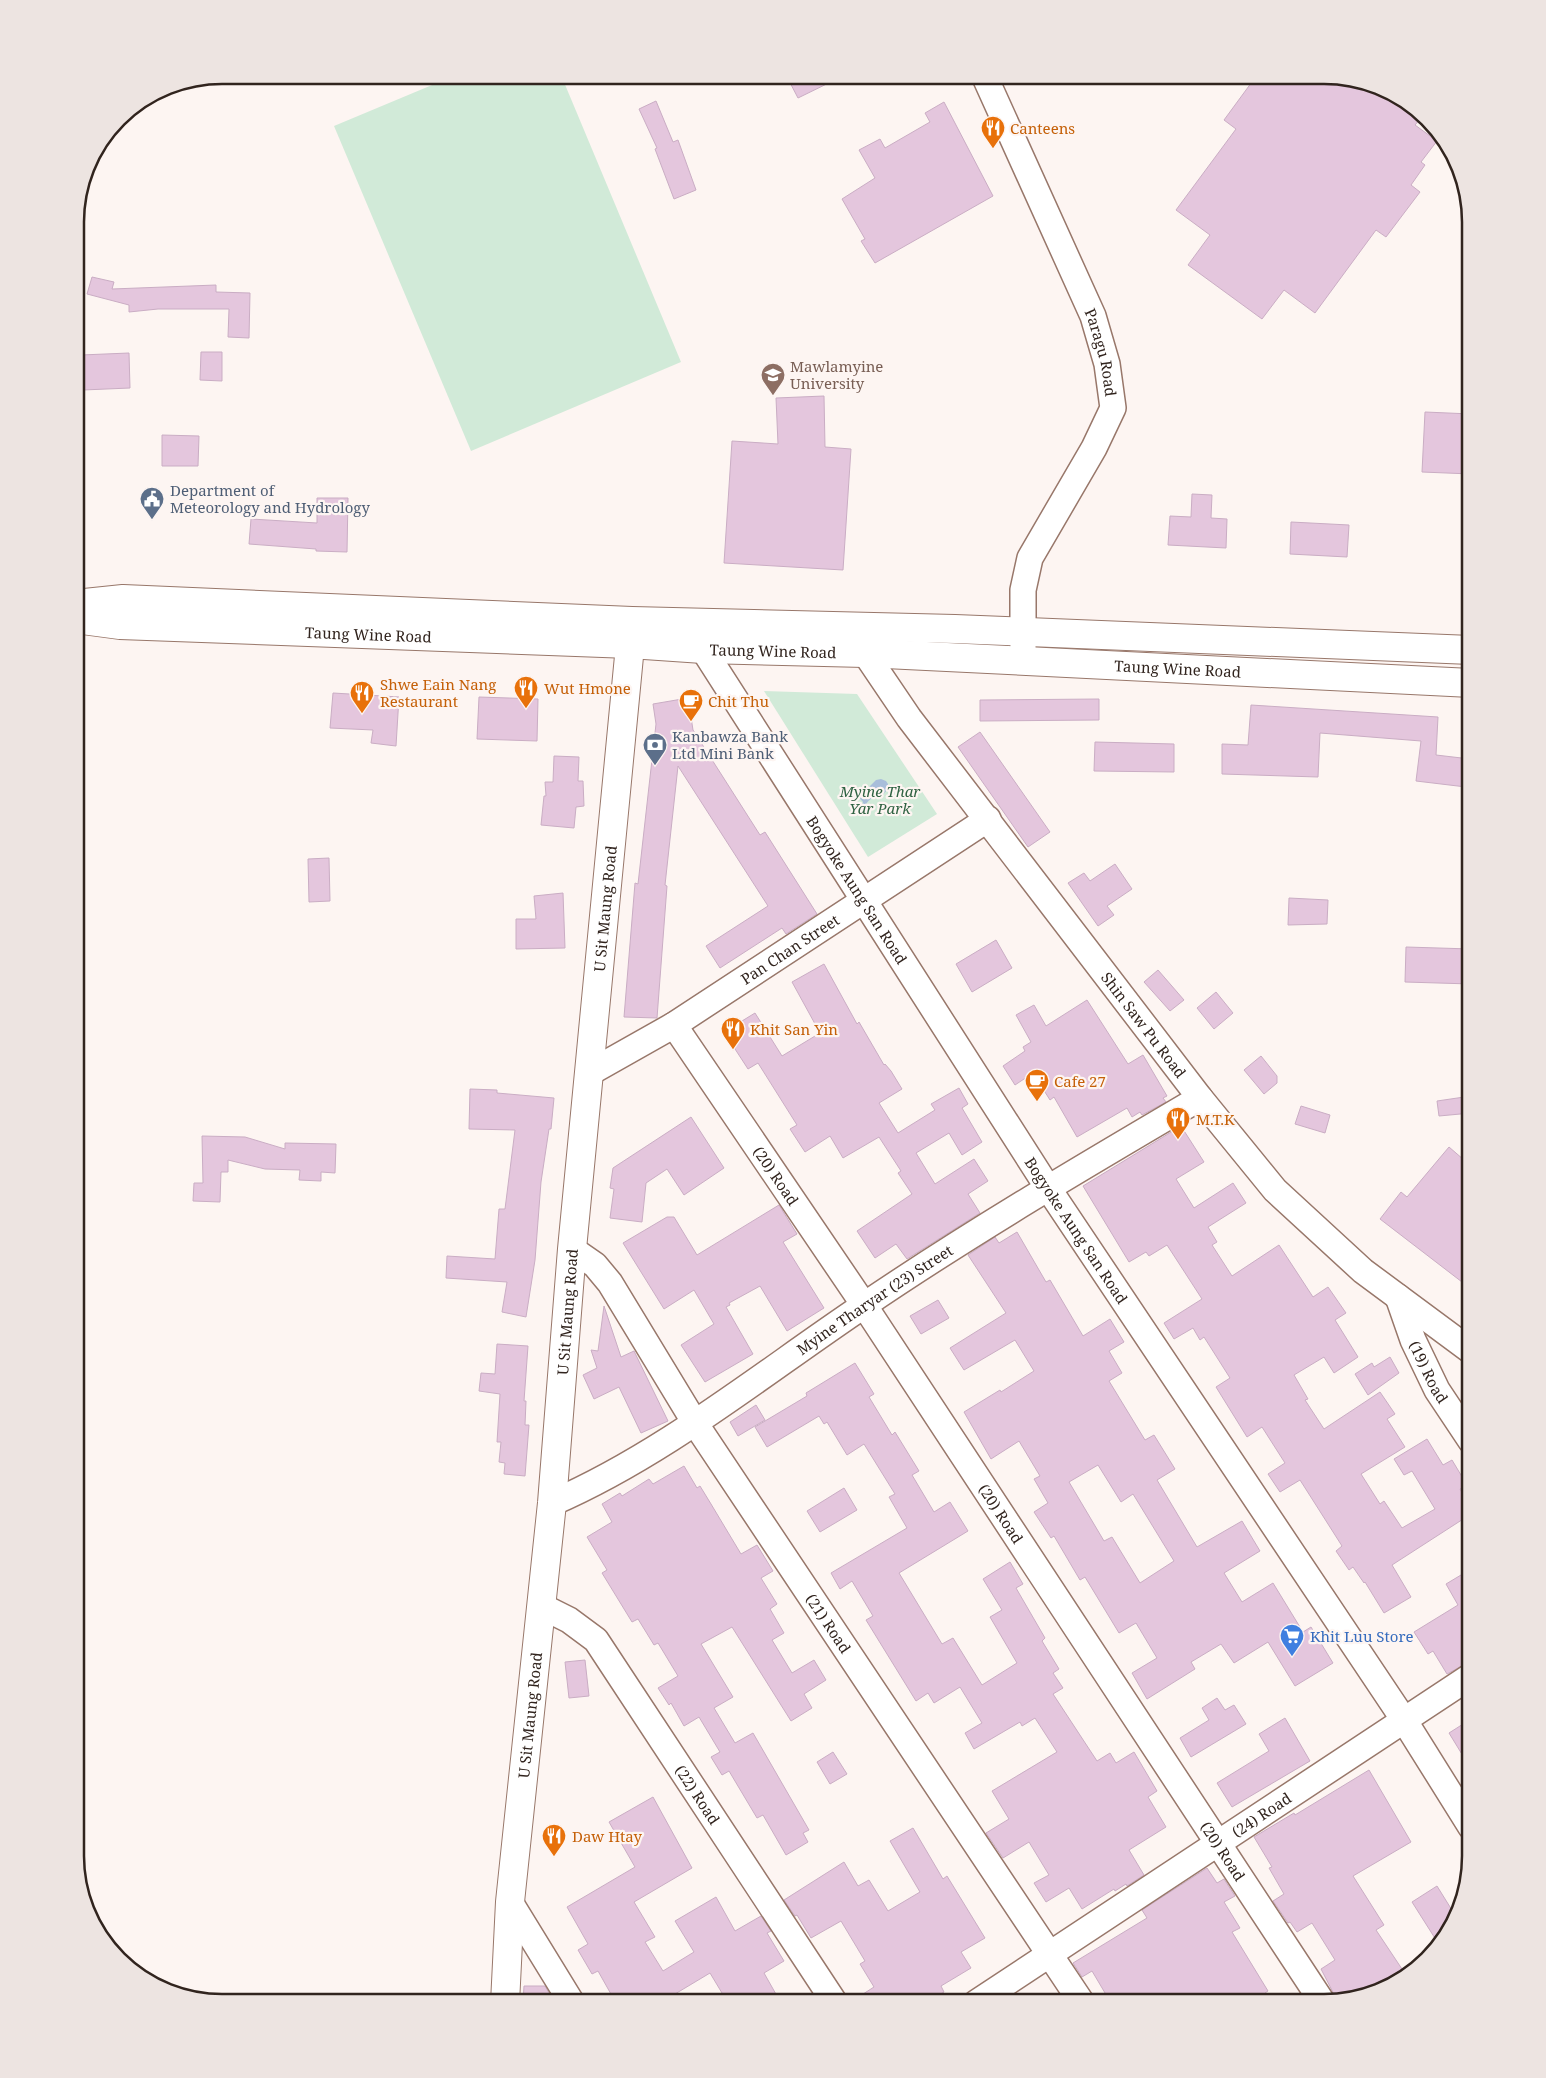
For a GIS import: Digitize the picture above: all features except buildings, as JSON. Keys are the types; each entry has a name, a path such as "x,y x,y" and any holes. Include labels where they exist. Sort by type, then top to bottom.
{"main road":[{"name":"Taung Wine Road","path":"84,603 123,600 701,636 865,653 1462,683"},
{"name":"Taung Wine Road","path":"84,620 120,625 631,633"},
{"name":"Taung Wine Road","path":"701,636 955,629 1462,650"},
{"name":"U Sit Maung Road","path":"505,1994 510,1902 552,1503 572,1249 631,633"}],"street":[{"name":"Paragu Road","path":"988,84 1094,316 1107,364 1113,408 1094,448 1030,558 1022,590 1023,661"},
{"name":"Bogyoke Aung San Road","path":"701,636 863,899 1048,1188 1404,1720 1462,1813"},
{"name":"Shin Saw Pu Road","path":"865,653 909,718 1200,1098 1275,1190 1363,1271 1462,1344"},
{"name":"Pan Chan Street","path":"589,1073 674,1025 863,899 988,819"},
{"name":"(20) Road","path":"674,1025 864,1305 1317,1994"},
{"name":"Myine Tharyar (23) Street","path":"552,1503 590,1487 695,1423 864,1305 1048,1188 1200,1098"},
{"name":"(21) Road","path":"572,1249 595,1265 610,1283 695,1423 1076,1994"},
{"name":"(19) Road","path":"1398,1297 1413,1340 1437,1390 1462,1428"},
{"name":"(22) Road","path":"541,1606 569,1620 596,1640 830,1994"},
{"name":"(24) Road","path":"990,1994 1462,1682"},
{"path":"510,1902 566,1994"}],"green space":[{"path":"434,84 565,84 681,362 471,451 334,126"},
{"name":"Myine Thar Yar Park","path":"764,691 857,694 937,814 868,857"}],"water":[{"path":"876,780 886,781 888,789 879,799 870,800 861,809 863,802 854,792 864,792"}],"place":[{"name":"Canteens","path":"993,149"},
{"name":"Mawlamyine University","path":"773,396"},
{"name":"Department of Meteorology and Hydrology","path":"152,520"},
{"name":"Wut Hmone","path":"526,709"},
{"name":"Shwe Eain Nang Restaurant","path":"362,714"},
{"name":"Chit Thu","path":"691,722"},
{"name":"Kanbawza Bank Ltd Mini Bank","path":"655,766"},
{"name":"Khit San Yin","path":"733,1050"},
{"name":"Cafe 27","path":"1037,1102"},
{"name":"M.T.K","path":"1178,1140"},
{"name":"Khit Luu Store","path":"1292,1657"},
{"name":"Daw Htay","path":"554,1857"}]}
